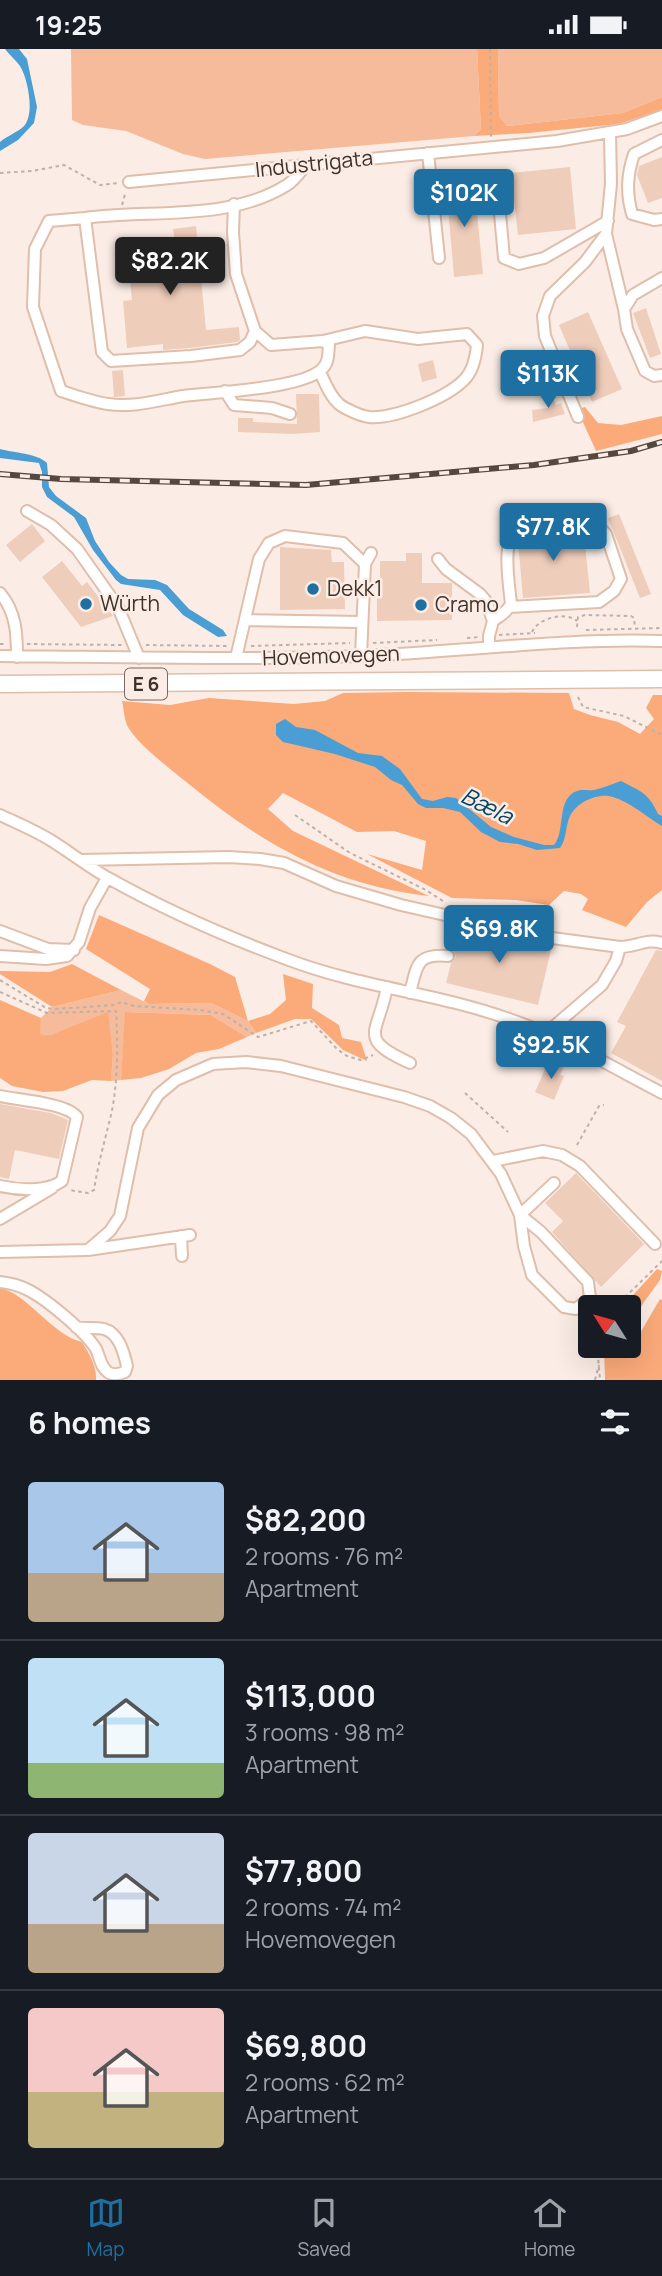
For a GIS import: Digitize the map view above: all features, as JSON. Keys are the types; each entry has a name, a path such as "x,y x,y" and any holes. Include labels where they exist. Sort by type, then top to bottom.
{"highway":[{"path":"440,682 470,675 662,672"},
{"name":"E 6","path":"0,684 440,682 577,689 662,679"},
{"path":"577,689 662,688"}],"street":[{"name":"Industrigata","path":"129,182 610,133 646,124 662,115"},
{"path":"610,133 611,184 606,234 627,328 645,371 654,376 662,375"},
{"path":"662,140 634,154 628,171 627,195 632,213 654,220 662,219"},
{"path":"428,153 439,258"},
{"path":"306,165 289,184 267,196 222,208 49,221 34,249 33,307 61,391 110,404 151,403 182,396 253,390 298,380 320,372 328,361 329,345 323,341"},
{"path":"497,180 505,258 519,264 544,257 608,221"},
{"path":"234,204 236,274 255,331 271,345 323,341 365,331 418,339 467,334 477,345 475,360 466,379 439,398 402,412 368,417 341,406 328,390 320,372"},
{"path":"85,218 102,352 111,361 240,350 250,342 255,331"},
{"path":"578,417 545,336 543,316 550,296 585,262 606,234"},
{"path":"624,309 633,295 662,278"},
{"path":"225,391 234,405 272,408 290,414"},
{"path":"27,510 51,525 77,549 118,607 139,658"},
{"path":"493,621 507,612 509,607 511,604 508,540 513,529 524,523 590,518 606,534 621,579 614,591 599,602 509,607"},
{"path":"236,658 259,559 269,543 285,536 343,543 365,564"},
{"path":"361,656 365,564 371,553"},
{"path":"438,559 446,569 486,601 493,621 489,642"},
{"path":"0,593 12,612 17,657"},
{"path":"245,619 361,622"},
{"name":"Hovemovegen","path":"0,656 361,656 489,642 662,641"},
{"path":"0,815 50,839 107,878 174,912 280,957 334,974 510,1019 662,1093"},
{"path":"81,860 229,857 260,859 284,863 316,879 365,896 537,936 621,947 653,940 662,943"},
{"path":"0,956 67,956 79,942 90,908 107,878"},
{"path":"0,931 48,949 74,950"},
{"path":"545,1034 602,985 621,947"},
{"path":"410,992 417,964 426,957 449,956"},
{"path":"387,987 374,1035 375,1041 383,1050 410,1063"},
{"path":"88,1250 110,1231 120,1216 138,1128 158,1095 176,1080 213,1063 246,1062 281,1066 420,1102 442,1112 461,1125 493,1161 520,1215 524,1246 532,1275 560,1304 569,1309 582,1306 590,1298 588,1282 520,1215"},
{"path":"0,1096 62,1108 73,1112 77,1117 62,1181 0,1219"},
{"path":"493,1161 543,1151 562,1155 580,1166 655,1244"},
{"path":"520,1215 554,1183"},
{"path":"0,1186 53,1187"},
{"path":"0,1252 88,1250 185,1235 182,1256"},
{"path":"0,1282 36,1294 76,1327 97,1350 101,1364 109,1376 125,1372 127,1366 115,1336 106,1329 88,1330 76,1327"}],"path":[{"path":"490,49 491,146"},
{"path":"0,173 64,165 100,185 129,182 118,215"},
{"path":"635,628 634,618 631,616 585,615 580,616 578,621 578,629 662,628"},
{"path":"531,633 537,624 545,620 563,616 578,621"},
{"path":"458,639 489,642 541,632"},
{"path":"0,644 239,646 446,639"},
{"path":"577,689 583,707 624,716 662,735"},
{"path":"295,815 350,853 435,895 462,918"},
{"path":"0,980 46,1008 56,1010 115,1005 121,1002 134,1006 200,1010 223,1014 258,1037 311,1021 347,1056 361,1061 383,1050"},
{"path":"0,992 47,1013 116,1011 117,1047 112,1113 101,1150 94,1190 88,1193 53,1187"},
{"path":"465,1093 508,1132"},
{"path":"577,1145 598,1106 604,1105"},
{"path":"627,1295 662,1261"},
{"path":"599,1358 600,1380"},
{"path":"595,1380 600,1361"}],"shaded area":[{"path":"71,49 477,49 481,129 474,136 205,159 183,154 126,131 83,125 72,120"},
{"path":"477,49 498,49 499,116 507,126 623,113 662,97 662,110 619,124 474,136 481,129"},
{"path":"498,49 662,49 662,97 623,113 507,126 499,116"},
{"path":"585,407 598,423 621,425 662,416 662,434 596,451 577,409"},
{"path":"343,693 569,693 574,709 618,722 640,734 654,719 646,708 653,695 662,695 662,890 647,902 626,927 582,910 588,899 581,894 564,891 549,905 516,900 452,898 367,854 422,870 426,841 394,831 357,832 283,793 268,809 293,831 429,896 362,883 301,859 244,826 217,806 140,742 128,727 122,701 170,705 209,698 294,704 325,701"},
{"path":"99,915 235,977 248,1021 211,1003 149,1004 144,1001 150,989 86,949"},
{"path":"72,964 121,990 52,1007 0,974 0,971 50,972"},
{"path":"283,974 313,984 312,1008 339,1025 342,1038 361,1042 367,1061 343,1050 311,1019 295,1019 256,1033 248,1021 270,1014 286,1000"},
{"path":"121,990 149,1004 211,1003 248,1021 256,1033 247,1037 211,1015 126,1012 121,1080 111,1081 113,1054 107,1013 50,1035 39,1034 41,1018 52,1007"},
{"path":"0,1000 41,1018 40,1034 50,1035 108,1012 113,1054 111,1081 92,1080 63,1091 43,1092 12,1086 0,1078"},
{"path":"125,1012 211,1015 247,1037 219,1049 196,1053 169,1069 141,1078 121,1080"},
{"path":"657,1269 662,1271 660,1280 641,1307 641,1295 633,1295"},
{"path":"0,1288 20,1298 60,1331 82,1342 94,1365 96,1380 0,1380"},
{"path":"660,1299 662,1300 662,1380 605,1380 604,1358 641,1358 641,1331"}],"water":[{"path":"5,49 19,49 27,59 37,107 34,123 18,140 0,151 0,142 24,126 30,105 23,72"},
{"path":"0,449 31,455 47,463 49,487 56,496 86,518 95,541 121,575 128,579 155,580 167,585 189,609 223,630 227,636 218,637 183,615 160,590 121,584 116,580 93,550 74,517 47,497 42,487 39,463 0,458"},
{"path":"285,719 296,727 315,730 358,753 382,756 400,769 422,799 433,801 447,797 456,798 491,827 514,837 554,845 560,832 566,800 570,795 579,790 594,790 621,781 647,797 662,816 662,826 626,802 601,796 588,799 573,811 560,848 537,850 500,842 481,832 460,812 426,808 418,804 402,785 375,767 283,742 276,735 276,724"}],"building":[{"path":"662,157 662,198 648,203 637,175 639,166"},
{"path":"570,167 576,229 518,235 511,173"},
{"path":"474,181 483,274 454,277 446,184"},
{"path":"196,226 206,330 239,327 240,340 163,350 163,344 127,348 123,301 132,300 127,248 175,243 173,229"},
{"path":"646,308 661,354 650,358 633,313"},
{"path":"588,312 622,389 592,402 559,325"},
{"path":"433,360 437,378 422,382 418,364"},
{"path":"123,370 125,396 114,397 112,371"},
{"path":"296,394 319,394 320,432 238,432 238,418 253,418 253,422 297,424"},
{"path":"552,395 556,405 561,403 565,414 533,422 532,410 548,408 544,398"},
{"path":"619,514 651,594 640,598 608,518"},
{"path":"32,524 45,541 20,562 6,545"},
{"path":"576,526 577,535 584,535 590,593 523,598 518,542 523,542 522,533 539,528"},
{"path":"280,547 331,550 332,562 344,562 345,609 280,610"},
{"path":"406,553 422,553 422,583 452,583 452,620 377,621 380,561 406,561"},
{"path":"62,561 82,586 87,582 113,616 81,627 42,577"},
{"path":"459,926 552,946 538,1005 446,983 451,963 456,957 454,951"},
{"path":"656,950 662,951 662,1081 611,1053 626,1026 617,1022"},
{"path":"554,1059 565,1064 560,1075 564,1076 554,1100 535,1092 545,1069 549,1070"},
{"path":"0,1104 51,1113 68,1120 59,1159 15,1150 9,1179 0,1177"},
{"path":"576,1173 644,1244 601,1287 552,1232 563,1221 545,1203"}],"railway":[{"path":"0,474 61,479 306,485 534,465 631,451 662,442"}],"place":[{"name":"Dekk1","path":"313,589"},
{"name":"Würth","path":"86,604"},
{"name":"Cramo","path":"421,605"}],"water label":[{"name":"Bæla","path":"487,806"}]}
